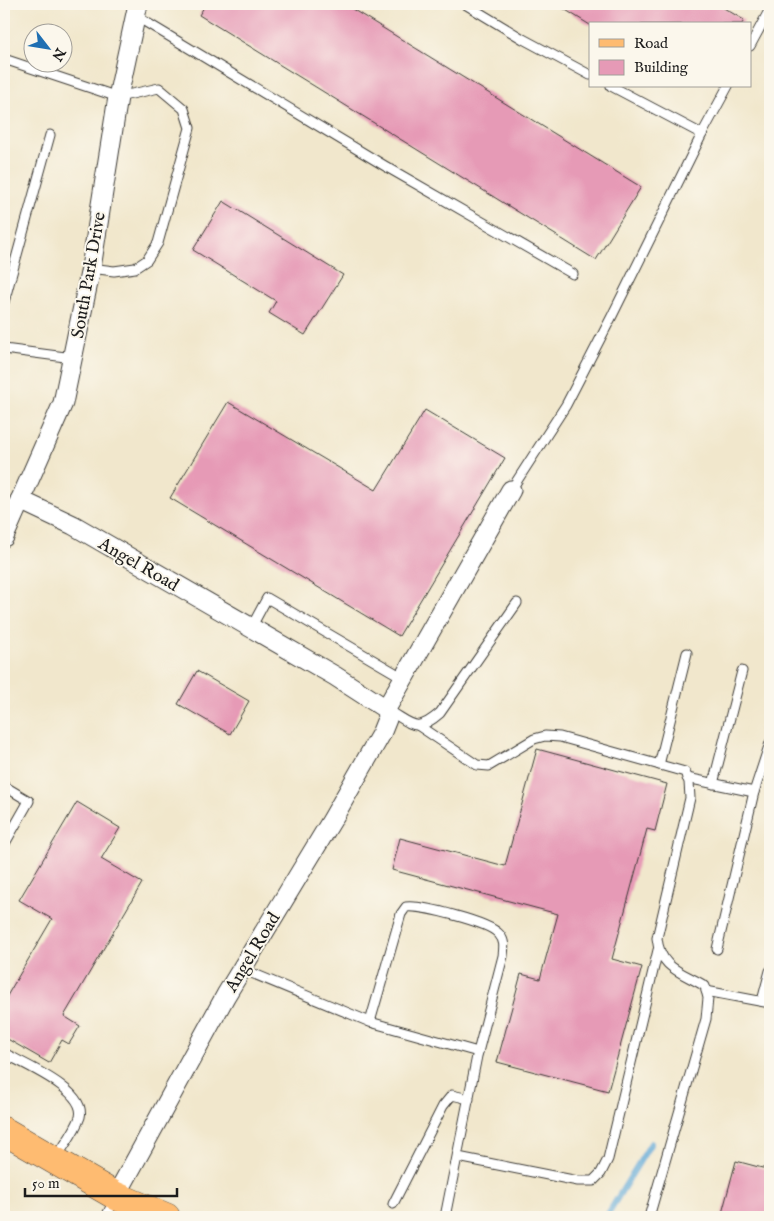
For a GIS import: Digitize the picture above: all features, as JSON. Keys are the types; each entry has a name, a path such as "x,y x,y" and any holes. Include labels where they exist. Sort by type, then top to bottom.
{"main road":[{"path":"4,1131 55,1161 111,1207 166,1217"}],"street":[{"name":"South Park Drive","path":"4,536 63,403 91,268 118,97 136,10"},
{"name":"Angel Road","path":"111,1207 242,969 332,820 381,734 387,719 386,708 402,677 511,490"},
{"name":"Angel Road","path":"20,500 73,525 386,708"}],"lane":[{"path":"465,4 523,39 589,74"},
{"path":"752,42 770,9"},
{"path":"136,10 384,166 572,274"},
{"path":"4,60 118,97 159,88 184,109 190,128 158,243 147,260 135,268 114,271 91,268"},
{"path":"615,88 702,134"},
{"path":"511,490 566,405 727,88"},
{"path":"4,302 50,135"},
{"path":"4,349 73,358"},
{"path":"251,628 267,598 402,677"},
{"path":"419,726 427,725 440,713 516,603"},
{"path":"659,765 687,653"},
{"path":"713,784 742,671"},
{"path":"386,708 419,726 476,765 489,766 534,739 545,736 560,737 685,772 687,778 690,798 658,938 658,950 608,1158 601,1173 593,1181 578,1180 458,1157"},
{"path":"717,950 754,792 767,763 770,743"},
{"path":"687,778 754,792"},
{"path":"4,786 29,801 4,845"},
{"path":"370,1022 401,914 406,907 415,905 486,925 498,932 504,942 503,956 478,1052 445,1217"},
{"path":"649,1217 706,1019 708,998 705,986 678,972 663,960 658,950"},
{"path":"242,969 370,1022 478,1052"},
{"path":"706,991 766,1002 770,971"},
{"path":"4,1053 67,1088 79,1103 80,1116 55,1161"},
{"path":"393,1204 443,1106 452,1095 469,1098"}],"building":[{"path":"206,4 344,4 641,187 596,260 199,15"},
{"path":"556,4 717,4 744,20 743,22 589,22 589,24"},
{"path":"223,201 343,275 305,335 269,313 276,301 193,250"},
{"path":"228,402 376,490 425,410 505,458 399,636 170,498"},
{"path":"197,671 249,701 230,734 178,704"},
{"path":"537,749 667,784 655,831 647,829 612,959 642,967 608,1091 497,1062 521,974 540,979 558,914 392,870 400,838 505,866"},
{"path":"77,802 120,828 101,859 142,883 64,1016 80,1026 69,1044 62,1040 49,1063 4,1037 4,1001 52,919 19,900"},
{"path":"736,1161 770,1170 770,1209 768,1217 721,1217"}],"waterway":[{"path":"606,1217 651,1143"}]}
